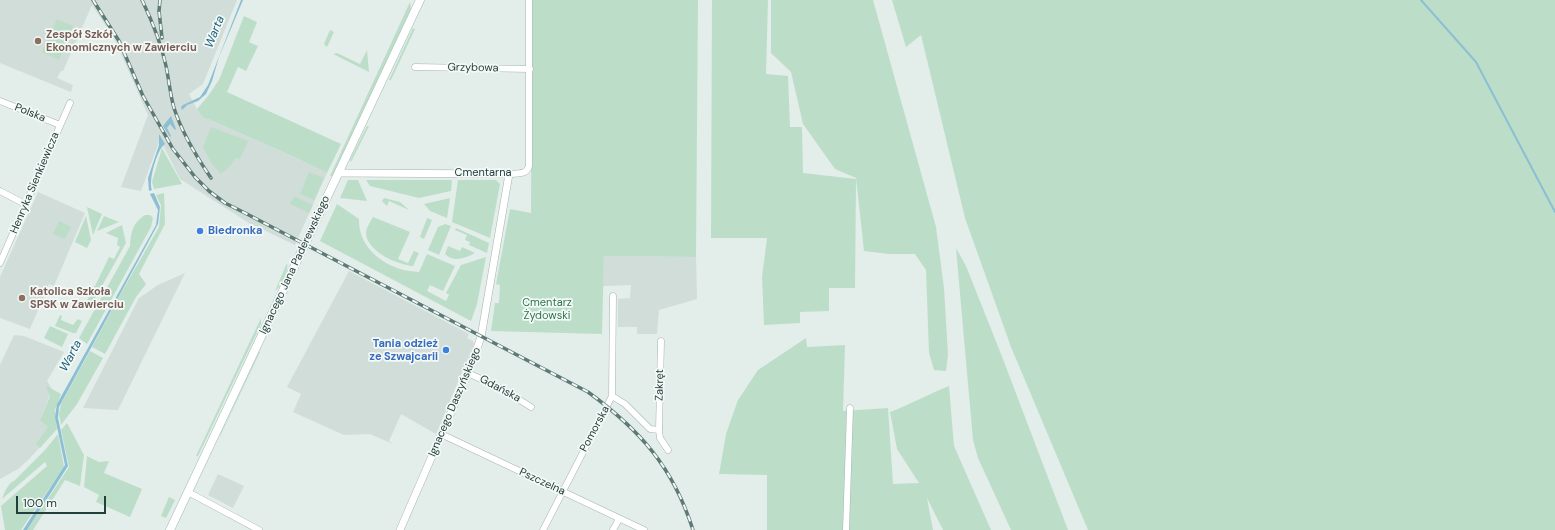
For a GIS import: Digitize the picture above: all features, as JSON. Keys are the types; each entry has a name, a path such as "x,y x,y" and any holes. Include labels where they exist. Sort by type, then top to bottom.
{"main road":[{"name":"Ignacego Jana Paderewskiego","path":"170,530 420,0"}],"street":[{"name":"Cmentarna","path":"339,174 509,174 525,172 528,170 530,69 529,0"},
{"name":"Grzybowa","path":"415,67 530,69"},
{"name":"Polska","path":"0,101 60,125"},
{"name":"Henryka Sienkiewicza","path":"0,263 3,248 25,204 70,103"},
{"name":"Ignacego Daszyńskiego","path":"400,530 468,374 482,337 509,174"},
{"path":"0,191 25,204"},
{"name":"Pomorska","path":"543,530 612,396 613,296"},
{"name":"Zakręt","path":"660,341 660,438 668,450"},
{"name":"Gdańska","path":"468,374 502,388 531,407"},
{"path":"612,396 625,404 650,429 660,430"},
{"path":"846,530 850,408"},
{"name":"Pszczelna","path":"441,434 644,530"},
{"path":"188,492 259,530"},
{"path":"613,530 619,519"}],"shaded area":[{"path":"0,0 237,0 203,84 189,94 197,109 208,119 327,173 295,245 249,223 180,179 160,139 141,191 121,187 148,115 114,38 92,5 63,71 61,71 57,78 73,85 71,92 0,63"},
{"path":"38,192 85,213 54,286 49,284 30,329 0,318 0,277"},
{"path":"604,256 696,257 697,299 659,310 657,334 637,334 637,327 618,327 618,299 630,298 631,285 603,286"},
{"path":"349,271 469,334 467,338 473,341 474,344 436,434 401,414 389,441 393,444 370,434 344,435 293,412 301,394 287,387"},
{"path":"185,273 118,410 83,408 139,298 158,285"},
{"path":"14,335 24,336 64,352 47,381 52,389 41,418 45,420 53,433 18,469 0,479 0,365"},
{"path":"218,474 244,486 233,508 208,495"}],"green space":[{"name":"Cmentarz Żydowski","path":"532,0 698,0 696,257 604,256 602,334 491,331 495,303 499,303 500,285 496,284 510,209 531,213"},
{"path":"712,0 768,0 766,74 788,76 790,127 802,127 803,173 856,179 855,288 829,288 829,311 800,312 800,323 764,325 762,277 767,238 711,238"},
{"path":"771,0 873,0 936,227 944,288 948,355 946,371 934,370 929,353 926,270 915,254 889,254 864,251 856,178 835,169 803,124 791,72 771,53"},
{"path":"892,0 1555,0 1555,530 1088,530 1011,347 965,218 921,35 906,47"},
{"path":"410,2 411,9 332,176 330,176"},
{"path":"244,16 257,22 249,42 258,46 246,71 238,67 227,92 341,144 327,173 203,117 197,109 219,80"},
{"path":"57,19 73,26 59,60 42,52"},
{"path":"413,28 415,29 391,80 389,80"},
{"path":"330,30 334,32 327,47 324,44"},
{"path":"367,50 369,72 333,54 337,53 360,64"},
{"path":"367,126 369,126 351,162 350,160"},
{"path":"211,127 248,141 240,159 235,158 231,165 221,174 212,164 203,147"},
{"path":"162,148 182,184 154,189 152,182"},
{"path":"309,172 324,178 314,200 300,194"},
{"path":"348,180 358,180 367,201 340,198"},
{"path":"366,180 452,180 451,191 419,198 370,186"},
{"path":"458,180 496,180 500,184 490,238 452,222"},
{"path":"164,193 165,224 139,274 146,284 136,297 105,354 92,347 159,227 161,205 156,195"},
{"path":"294,196 313,205 309,213 290,204"},
{"path":"384,198 400,202 409,210 389,201 387,206 382,201"},
{"path":"450,198 447,218 430,211 424,204"},
{"path":"337,204 359,219 362,236 366,244 377,257 384,262 402,270 419,272 427,254 455,266 443,291 430,285 427,291 446,301 449,295 446,293 461,265 486,257 477,304 471,321 320,241"},
{"path":"87,207 102,214 93,235"},
{"path":"145,215 150,215 153,218 151,227 87,344 79,338 130,246 131,236 135,224"},
{"path":"86,216 91,240 87,248 75,242"},
{"path":"104,216 119,222 97,231"},
{"path":"373,217 410,232 398,259 408,263 414,251 419,253 413,266 392,260 378,252 372,246 368,241 366,234 367,227"},
{"path":"427,218 432,220 424,239 420,237"},
{"path":"59,221 71,227 65,239 53,234"},
{"path":"445,224 451,226 439,255 428,250 438,227"},
{"path":"122,225 126,243 89,309 84,307 109,257 114,259 120,247 117,245 118,238 106,233"},
{"path":"456,228 489,243 487,253 469,245 470,242 465,240 467,235 455,230"},
{"path":"448,246 460,251 462,247 475,253 460,259 448,257 445,254"},
{"path":"956,248 966,266 1001,354 1068,530 1011,530 978,458 973,440"},
{"path":"287,263 287,270 284,278 280,286 275,291"},
{"path":"60,315 62,316 61,320 73,325 78,319 82,321 76,333 55,326"},
{"path":"261,318 261,324 198,456 196,456"},
{"path":"50,326 68,334 62,347 44,338"},
{"path":"806,338 807,347 845,345 843,411 888,408 893,484 919,483 897,449 890,412 949,386 954,446 991,530 943,530 927,498 933,530 767,530 767,475 719,474 726,434 738,400 758,370"},
{"path":"90,351 103,358 77,404 61,425 59,414 61,404"},
{"path":"260,352 220,437 220,436"},
{"path":"45,385 61,394 55,410 57,429 40,448 36,444 48,427 40,420 50,396"},
{"path":"67,423 84,455 80,486 65,480 33,530 27,530 69,467 61,430"},
{"path":"58,434 64,467 21,530 5,530 1,506 47,466 45,462 2,499 6,488 45,450"},
{"path":"87,456 99,462 109,461 104,473 142,489 130,517 96,502 99,495 84,487"},
{"path":"169,497 175,500 166,518 161,516"}],"water":[{"path":"241,0 243,0 219,57 212,81 206,94 198,101 187,105 182,110 181,107 183,105 200,97 208,85"},
{"path":"171,116 176,129 175,130 170,124 167,128 171,136 170,137 163,126"},
{"path":"159,134 165,144 156,158 151,180 152,190 149,191 148,178 159,145"},
{"path":"154,193 160,207 158,224 59,407 58,418 68,466 27,530 23,530 65,465 55,417 57,404 156,225 158,210 150,194"}],"waterway":[{"path":"1421,0 1476,62 1555,212"}],"railway":[{"path":"93,0 119,41 143,96 173,149 195,177 209,191 225,203 588,392 624,421 639,436 665,469 685,508 693,530"},
{"path":"142,0 162,49 177,117 190,144 211,178"},
{"path":"160,0 159,11 162,38"}],"place":[{"name":"Zespół Szkół Ekonomicznych w Zawierciu","path":"38,41"},
{"name":"Biedronka","path":"200,231"},
{"name":"Katolica Szkoła SPSK w Zawierciu","path":"22,298"},
{"name":"Tania odzież ze Szwajcarii","path":"446,350"}],"water label":[{"name":"Warta","path":"215,32"},
{"name":"Warta","path":"71,356"}]}
